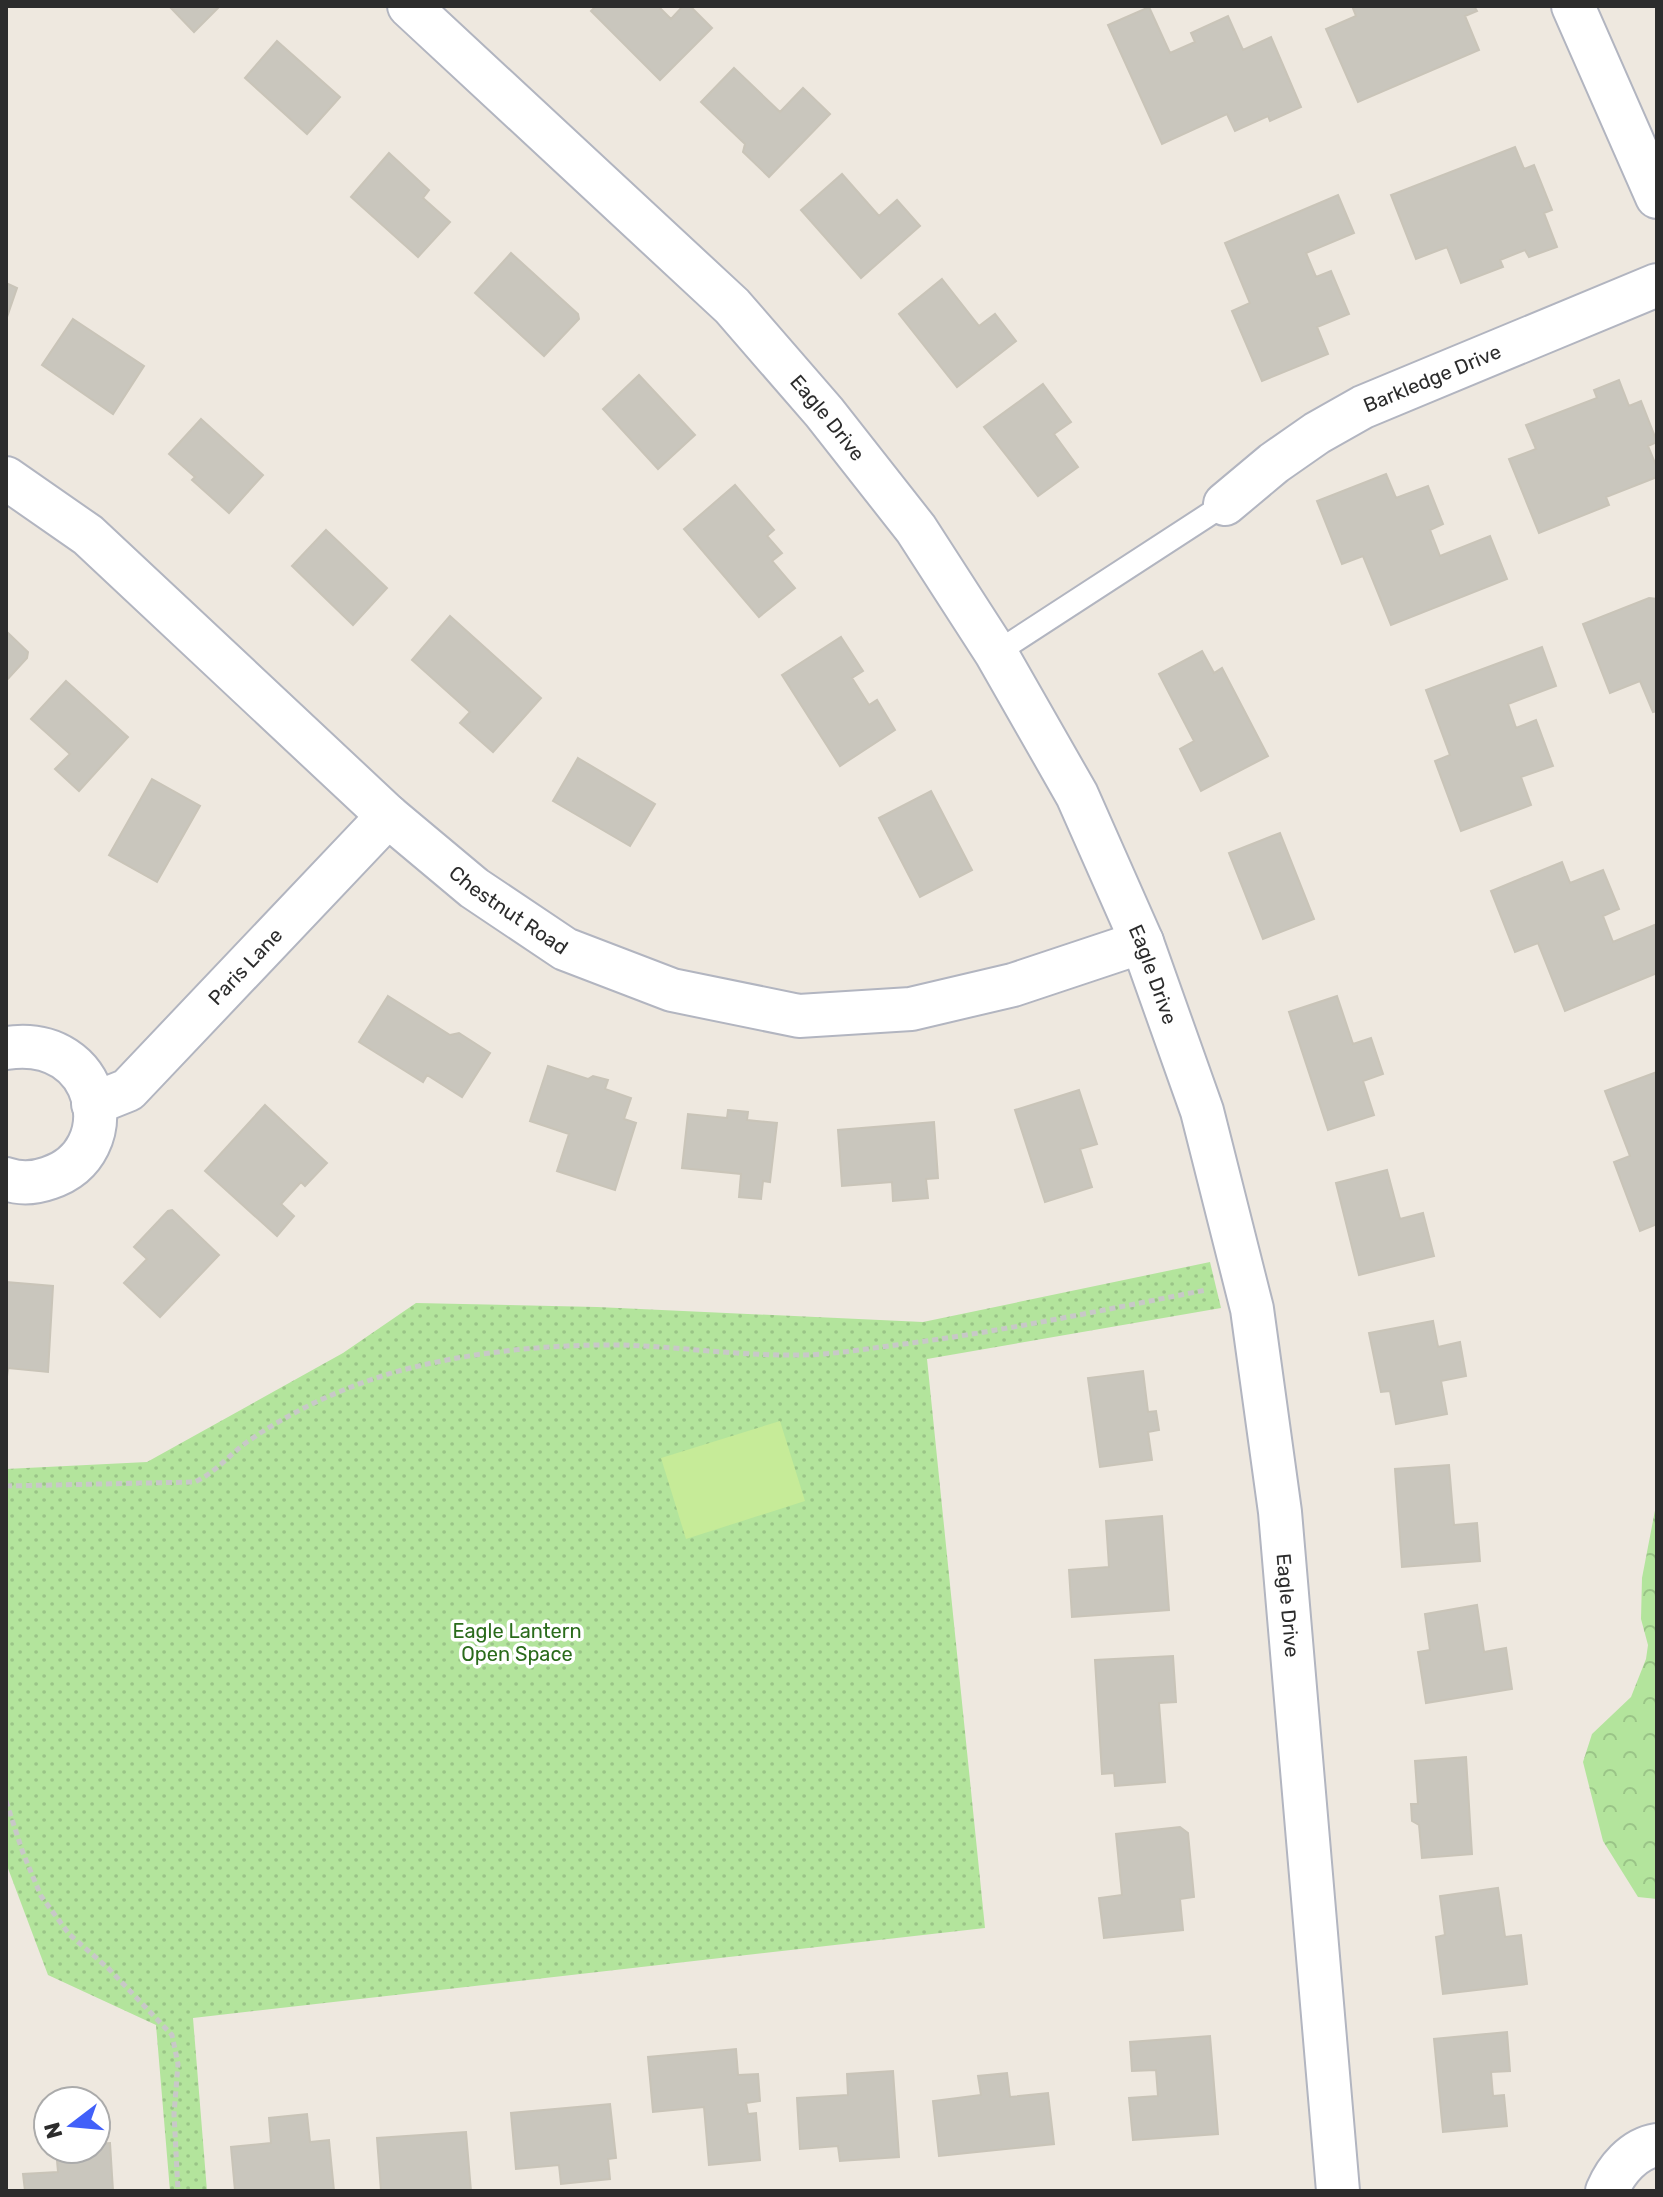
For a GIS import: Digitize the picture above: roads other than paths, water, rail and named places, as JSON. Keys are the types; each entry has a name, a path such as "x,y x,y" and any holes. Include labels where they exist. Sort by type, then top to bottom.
{"street":[{"name":"Eagle Drive","path":"409,6 732,306 824,412 916,529 996,653 1077,795 1142,942 1202,1111 1252,1309 1280,1512 1338,2191"},
{"path":"1573,6 1657,197"},
{"name":"Barkledge Drive","path":"1225,504 1285,455 1363,407 1657,285"},
{"name":"Chestnut Road","path":"6,478 88,535 388,816 474,888 565,949 672,990 799,1016 911,1009 1013,985 1142,942"},
{"name":"Paris Lane","path":"93,1104 128,1090 388,816"},
{"path":"6,1048 26,1045 48,1048 68,1059 83,1075 95,1119 89,1141 77,1161 58,1175 36,1182 6,1179"},
{"path":"1607,2191 1613,2177 1629,2159 1657,2145"}],"lane":[{"path":"996,653 1225,504"}],"park label":[{"name":"Eagle Lantern Open Space","path":"517,1642"}]}
